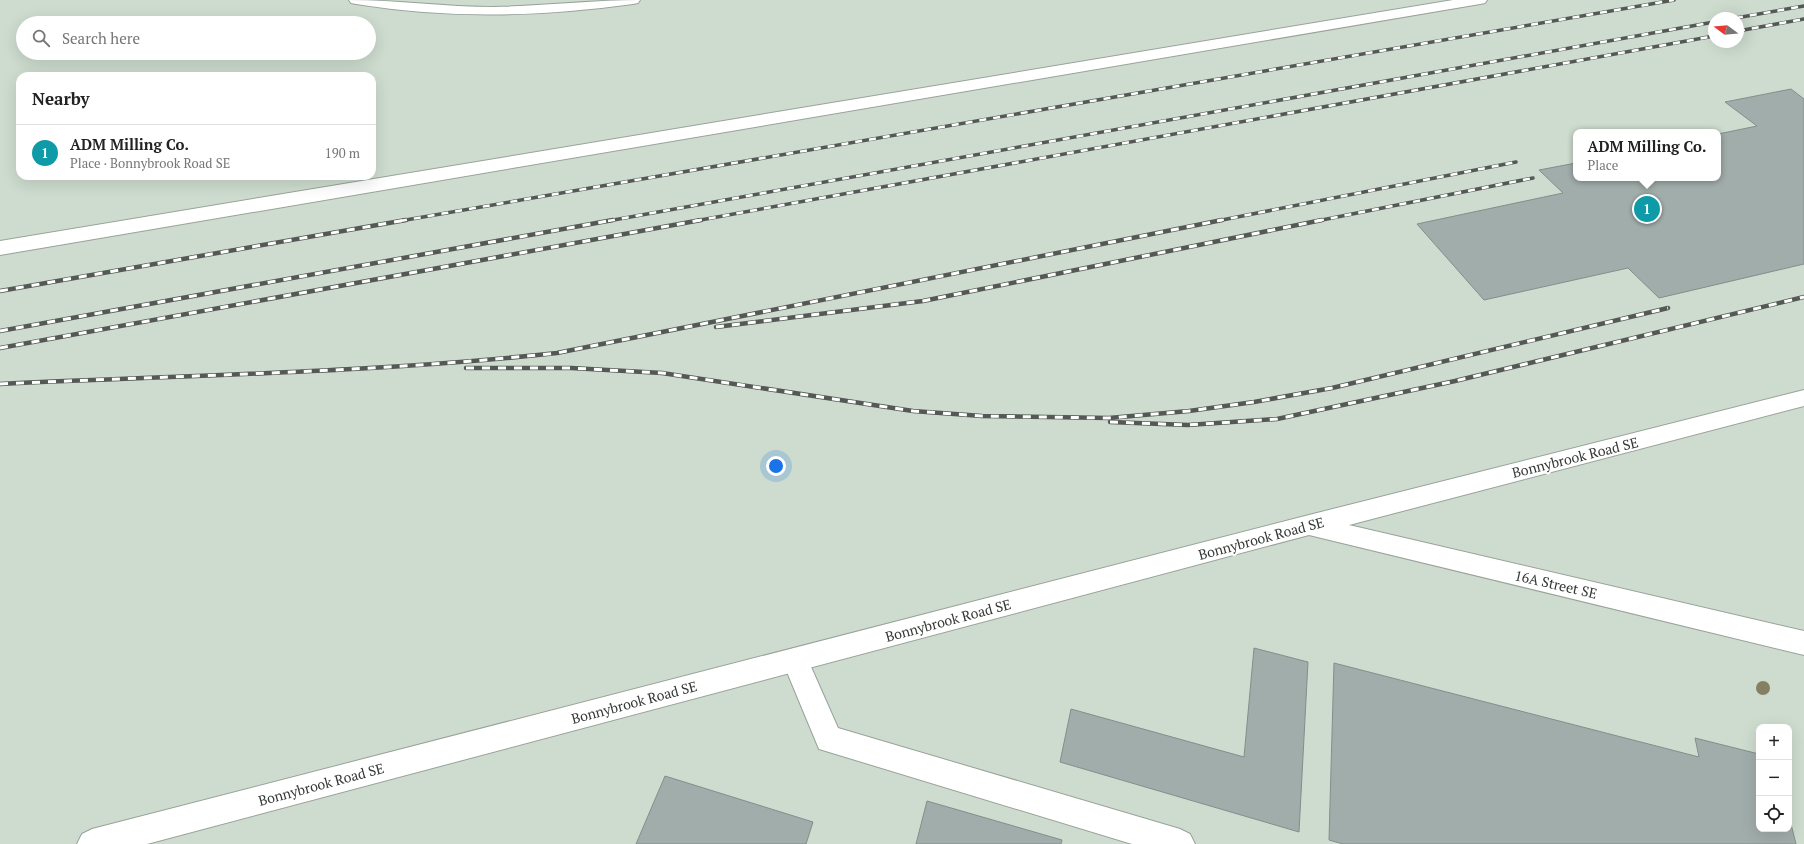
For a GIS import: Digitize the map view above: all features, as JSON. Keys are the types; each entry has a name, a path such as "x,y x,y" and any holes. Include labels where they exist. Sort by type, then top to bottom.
{"street":[{"path":"356,0 411,8 480,10 552,10 633,0"},
{"path":"0,248 1480,0"},
{"name":"Bonnybrook Road SE","path":"92,844 1309,525 1804,398"},
{"name":"16A Street SE","path":"1309,525 1804,644"},
{"path":"795,660 829,739 1180,844"}],"shaded area":[{"path":"0,0 1804,0 1804,844 0,844"}],"building":[{"path":"1791,89 1804,99 1804,264 1659,298 1628,268 1484,300 1417,224 1563,193 1539,170 1573,164 1573,181 1721,181 1721,133 1757,126 1725,102"},
{"path":"1254,648 1308,662 1299,832 1060,762 1071,709 1244,757"},
{"path":"1334,663 1699,757 1695,738 1756,753 1756,832 1792,832 1792,828 1796,844 1343,844 1329,840"},
{"path":"665,776 813,822 806,844 636,844"},
{"path":"927,801 1062,840 1061,844 916,844"}],"railway":[{"path":"400,221 1674,0"},
{"path":"1744,17 1804,6"},
{"path":"1744,30 1804,19"},
{"path":"608,221 1708,23"},
{"path":"695,221 1708,37"},
{"path":"1217,221 1516,162"},
{"path":"1321,220 1533,178"},
{"path":"0,291 406,220"},
{"path":"0,331 613,220"},
{"path":"0,348 701,220"},
{"path":"1217,221 1222,220"},
{"path":"716,327 923,301 1321,220"},
{"path":"0,384 279,373 488,360 557,353 1217,221"},
{"path":"1110,422 1188,425 1277,419 1455,381 1804,297"},
{"path":"466,368 571,368 662,373 913,411 982,416 1109,418 1189,411 1254,402 1332,388 1668,308"}],"place":[{"name":"ADM Milling Co.","path":"1647,209"}]}
